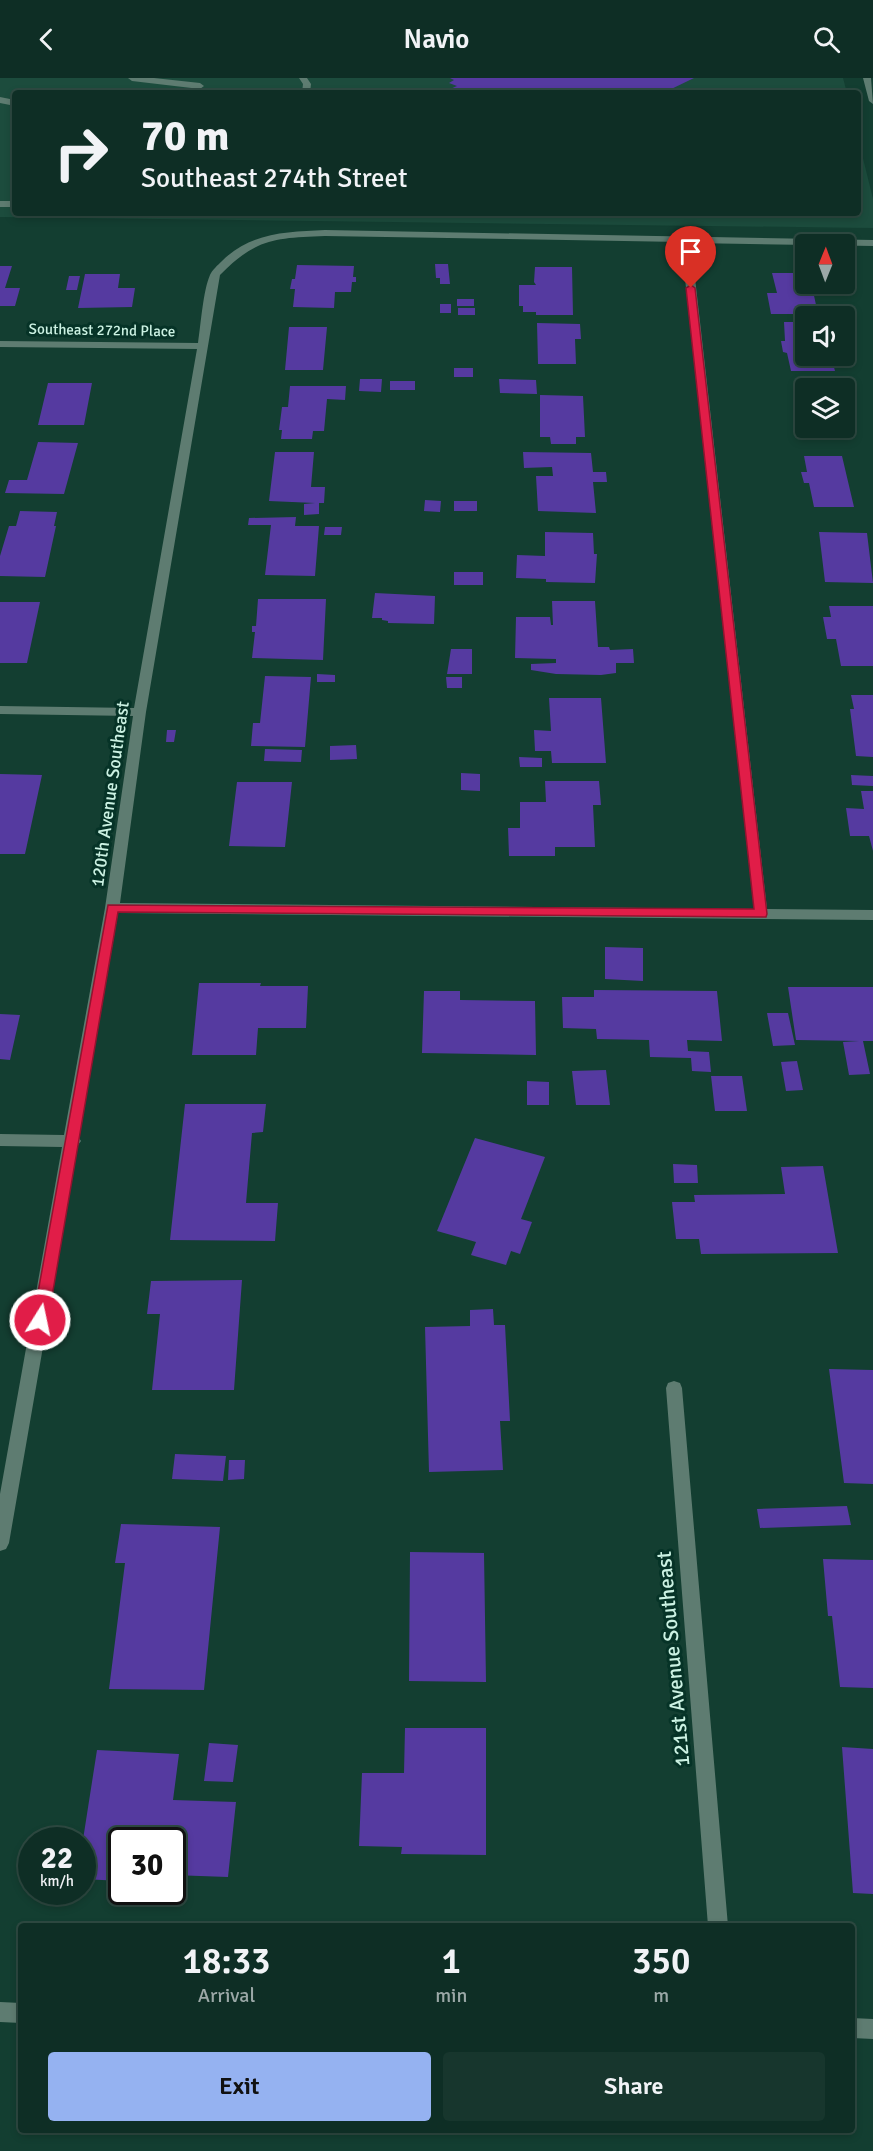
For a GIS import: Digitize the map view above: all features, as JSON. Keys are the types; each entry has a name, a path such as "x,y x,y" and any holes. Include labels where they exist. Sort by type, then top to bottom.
{"street":[{"path":"132,78 202,86"},
{"path":"867,78 873,100"},
{"name":"120th Avenue Southeast","path":"0,1543 73,1141 112,908 140,712 215,274 232,255 250,243 275,235 325,233 686,241"},
{"path":"761,914 686,241 873,243"},
{"name":"Southeast 272nd Place","path":"0,344 204,346"},
{"path":"0,710 140,712"},
{"path":"112,908 873,915"},
{"path":"0,1140 73,1141"},
{"name":"121st Avenue Southeast","path":"674,1388 718,1923"},
{"path":"0,2012 18,2013"},
{"path":"855,2028 873,2029"}],"shaded area":[{"path":"0,78 843,78 846,90 12,90 12,216 861,216 861,150 873,199 873,228 0,217"}],"building":[{"path":"450,78 694,78 669,90 448,90 457,86 449,83 454,80"},
{"path":"435,264 448,264 450,284 440,284 440,278 436,278"},
{"path":"297,265 354,266 353,277 356,277 356,282 352,282 351,292 335,292 334,308 293,307 295,289 290,289 292,279 295,279"},
{"path":"0,266 12,266 5,288 20,288 15,306 0,306"},
{"path":"535,267 572,267 573,315 536,315 536,312 523,312 523,306 519,306 519,285 536,285 534,282"},
{"path":"772,273 795,273 795,294 814,294 816,306 795,306 795,314 771,314 767,293 777,293"},
{"path":"85,274 120,274 118,288 135,288 132,307 78,308"},
{"path":"69,276 80,276 77,290 66,290"},
{"path":"457,299 474,299 474,306 457,306"},
{"path":"440,304 451,304 451,313 440,313"},
{"path":"458,308 475,308 475,315 458,315"},
{"path":"784,322 795,322 795,366 834,366 835,371 791,371 787,353 783,352 781,341 785,341"},
{"path":"537,323 580,324 581,339 575,339 576,364 538,364"},
{"path":"289,327 327,327 323,370 285,370"},
{"path":"454,368 473,368 473,377 454,377"},
{"path":"360,379 382,379 381,392 359,391"},
{"path":"499,379 536,380 537,394 500,393"},
{"path":"390,381 415,381 415,390 390,390"},
{"path":"48,383 92,383 84,425 38,425"},
{"path":"290,386 346,386 345,400 327,399 324,431 313,431 312,439 281,439 282,430 279,430 282,407 288,407"},
{"path":"540,395 583,396 585,437 576,437 576,444 551,444 550,437 540,437"},
{"path":"38,442 78,443 64,494 5,493 9,480 27,480"},
{"path":"275,452 314,452 311,487 325,487 324,503 319,503 319,514 304,515 304,504 315,503 269,501"},
{"path":"523,452 591,453 593,472 606,472 607,482 593,482 596,513 538,511 536,476 553,476 552,467 524,468"},
{"path":"804,456 842,456 854,507 814,507 809,483 804,483 801,472 807,472"},
{"path":"425,500 441,501 440,512 424,511"},
{"path":"454,501 477,501 477,511 454,511"},
{"path":"20,511 57,512 45,577 0,576 0,556 9,526 16,526"},
{"path":"296,517 295,526 319,526 315,576 265,575 271,525 248,525 249,518"},
{"path":"325,527 342,527 341,535 324,535"},
{"path":"545,532 593,533 594,554 597,554 595,583 546,582 546,579 516,578 517,555 545,556"},
{"path":"819,532 867,533 873,583 825,582"},
{"path":"454,572 483,572 483,585 454,585"},
{"path":"375,593 435,596 434,624 388,623 382,618 372,618"},
{"path":"258,599 326,599 323,660 252,658 255,632 252,632 252,626 256,626"},
{"path":"552,601 595,601 598,647 609,647 610,650 633,649 634,663 616,663 616,673 556,674 531,670 531,664 556,663 556,659 515,658 516,617 550,617 551,625 553,625"},
{"path":"0,602 40,602 27,663 0,663"},
{"path":"829,606 873,606 873,666 841,666 836,639 827,639 823,617 831,617"},
{"path":"451,649 472,649 472,674 447,674"},
{"path":"317,674 335,675 335,682 317,682"},
{"path":"265,676 311,677 305,747 251,746 253,723 260,723"},
{"path":"446,677 462,677 462,688 447,688"},
{"path":"851,695 873,695 873,757 856,756 850,709 854,709"},
{"path":"549,698 601,698 606,763 552,763 551,751 535,751 534,730 551,731"},
{"path":"167,730 176,730 174,742 166,742"},
{"path":"356,745 357,759 330,760 330,746"},
{"path":"265,749 302,750 301,762 264,761"},
{"path":"519,757 542,758 542,767 520,767"},
{"path":"461,773 480,774 480,791 461,790"},
{"path":"0,774 42,775 25,854 0,854"},
{"path":"851,775 873,776 873,786 852,785"},
{"path":"545,781 599,781 601,805 593,805 595,847 555,847 555,856 509,856 508,828 520,828 520,802 546,802"},
{"path":"237,782 292,782 285,847 229,846"},
{"path":"861,791 873,791 873,851 869,836 850,836 846,808 864,809"},
{"path":"605,947 643,948 643,981 605,979"},
{"path":"199,983 308,986 306,1028 258,1028 256,1055 192,1055"},
{"path":"788,987 873,987 873,1041 863,1041 870,1074 849,1075 843,1042 859,1041 796,1040"},
{"path":"594,990 717,991 722,1041 687,1040 688,1051 709,1052 711,1072 692,1071 691,1058 650,1057 649,1040 597,1039 596,1029 563,1028 562,997 594,997"},
{"path":"424,991 460,991 460,1000 535,1001 536,1055 422,1053"},
{"path":"767,1013 788,1013 795,1045 773,1046"},
{"path":"0,1014 20,1015 10,1060 0,1059"},
{"path":"797,1061 803,1090 786,1091 781,1062"},
{"path":"606,1070 610,1105 576,1105 572,1071"},
{"path":"711,1076 742,1076 747,1111 715,1111"},
{"path":"527,1081 549,1082 549,1105 527,1105"},
{"path":"185,1104 266,1104 263,1132 252,1133 246,1203 278,1203 275,1241 170,1240"},
{"path":"475,1138 545,1157 521,1219 532,1222 520,1254 511,1251 506,1265 471,1255 476,1242 437,1231"},
{"path":"673,1164 697,1165 698,1183 674,1183"},
{"path":"823,1166 838,1253 701,1254 699,1239 676,1239 672,1202 695,1202 694,1195 785,1194 781,1167"},
{"path":"242,1280 234,1390 152,1390 160,1314 147,1314 151,1281"},
{"path":"493,1309 494,1325 505,1325 510,1421 500,1421 503,1470 429,1472 425,1327 470,1326 470,1310"},
{"path":"829,1369 873,1370 873,1484 844,1483"},
{"path":"175,1454 226,1456 223,1481 172,1479"},
{"path":"229,1460 245,1460 244,1479 228,1480"},
{"path":"847,1506 851,1525 760,1528 757,1509"},
{"path":"121,1524 220,1527 204,1690 109,1689 125,1563 115,1563"},
{"path":"410,1552 484,1553 486,1682 409,1681"},
{"path":"823,1559 873,1560 873,1688 840,1687 832,1616 828,1616"},
{"path":"405,1728 486,1728 486,1855 401,1854 402,1847 359,1846 362,1773 404,1773"},
{"path":"209,1743 238,1745 233,1782 204,1781"},
{"path":"842,1747 873,1749 873,1894 853,1893"},
{"path":"97,1750 179,1754 173,1800 236,1802 228,1877 186,1876 186,1827 108,1827 108,1880 96,1880 96,1827 85,1827"}],"route":[{"path":"40,1320 112,908 761,914 691,288"}]}
